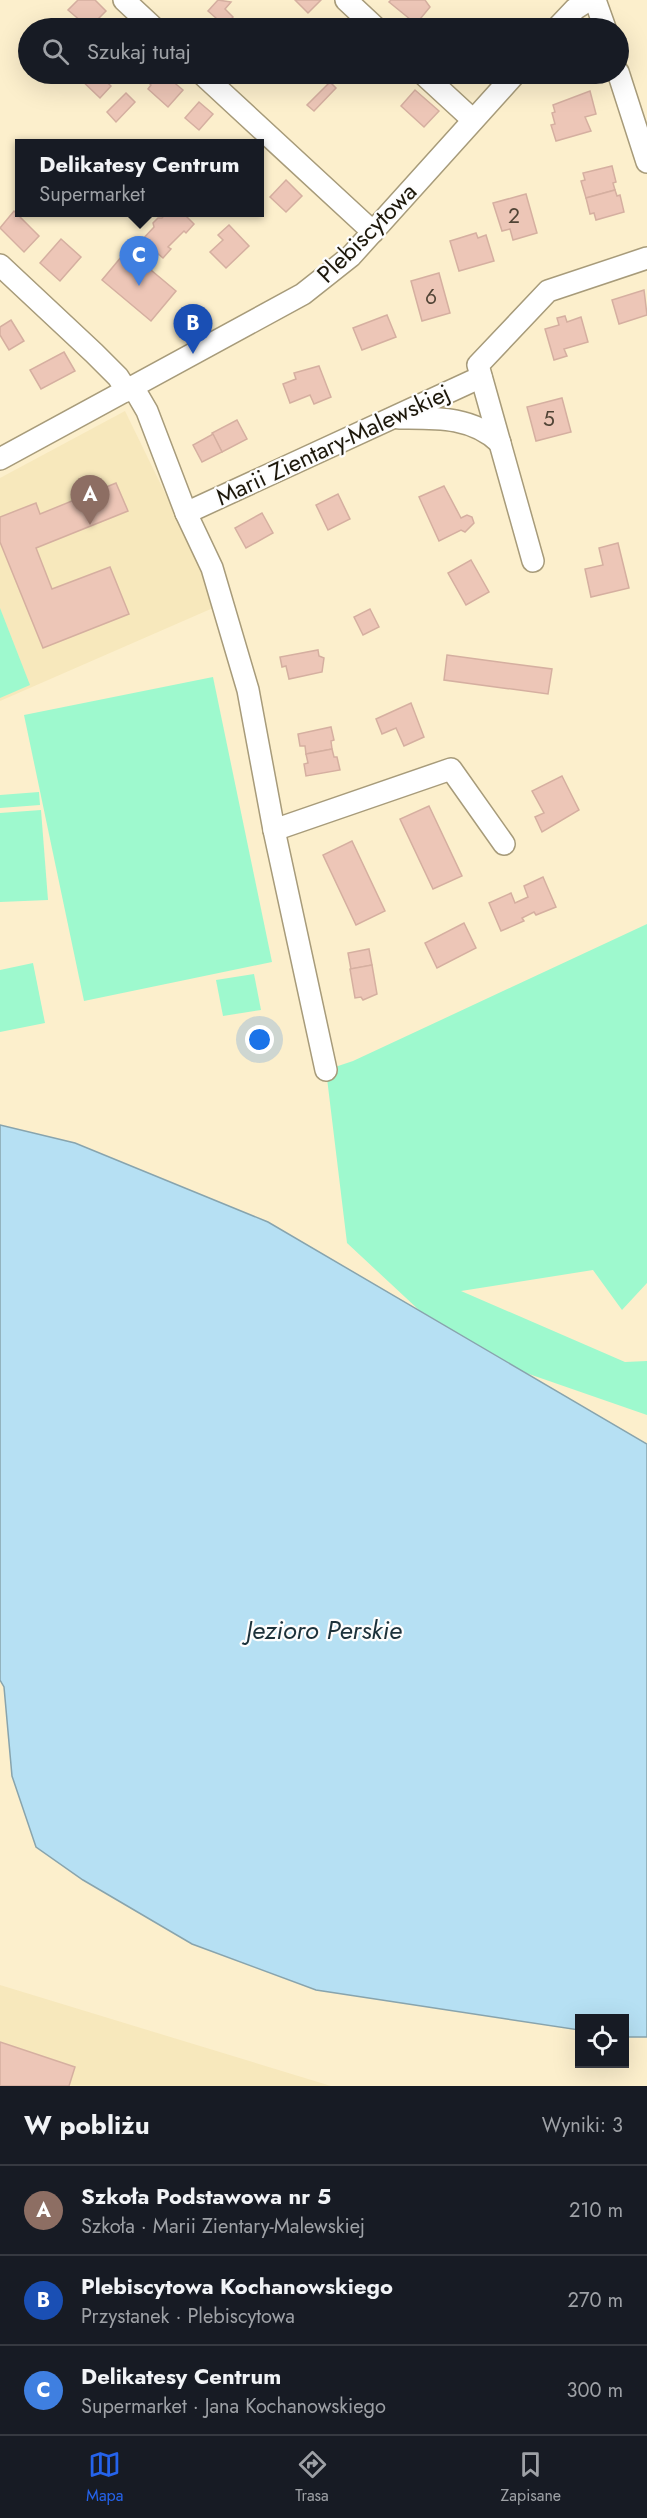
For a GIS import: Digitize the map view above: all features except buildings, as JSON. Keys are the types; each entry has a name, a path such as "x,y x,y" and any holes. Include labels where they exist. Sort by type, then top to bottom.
{"street":[{"path":"123,0 143,18"},
{"path":"346,0 365,18"},
{"path":"566,18 589,0"},
{"path":"596,0 601,18"},
{"path":"213,84 373,232"},
{"path":"434,84 473,120"},
{"name":"Plebiscytowa","path":"0,459 303,294 344,263 506,84"},
{"path":"622,84 647,162"},
{"path":"533,561 478,365 548,291 647,258"},
{"name":"Marii Zientary-Malewskiej","path":"0,265 94,353 130,389 147,411 186,513 212,568 248,690 274,830 326,1070"},
{"name":"Marii Zientary-Malewskiej","path":"186,513 481,377"},
{"path":"392,418 431,418 465,423 488,431 500,442"},
{"path":"274,830 451,770 504,844"}],"shaded area":[{"path":"125,411 203,571 213,608 0,701 0,478"},
{"path":"0,1985 331,2086 0,2086"}],"green space":[{"path":"0,608 30,685 0,698"},
{"path":"213,677 272,962 84,1001 24,715"},
{"path":"39,792 40,805 0,808 0,795"},
{"path":"41,810 48,900 0,902 0,813"},
{"path":"647,924 647,1283 622,1310 593,1270 461,1291 625,1362 647,1361 647,1415 526,1373 420,1311 347,1243 326,1070 353,1061"},
{"path":"33,963 45,1023 0,1032 0,970"},
{"path":"254,974 261,1010 223,1016 216,980"}],"water":[{"name":"Jezioro Perskie","path":"0,1125 75,1143 268,1222 647,1444 647,2037 629,2037 629,2014 575,2014 575,2029 316,1990 192,1944 83,1880 36,1847 12,1776 4,1687 0,1680"}],"place":[{"name":"Delikatesy Centrum","path":"139,286"},
{"name":"Plebiscytowa Kochanowskiego","path":"193,354"},
{"name":"Szkoła Podstawowa nr 5","path":"90,525"}]}
